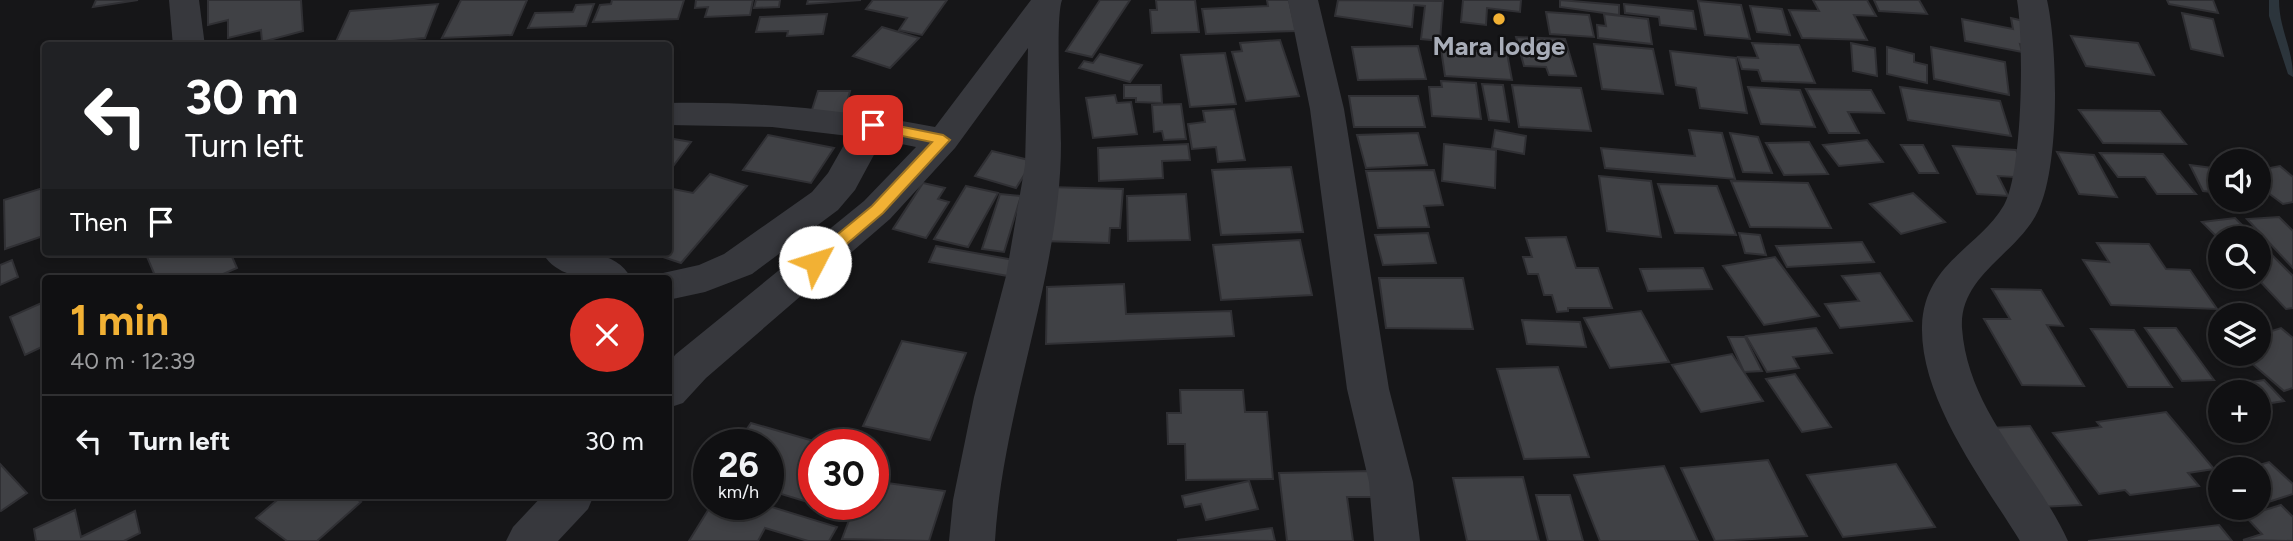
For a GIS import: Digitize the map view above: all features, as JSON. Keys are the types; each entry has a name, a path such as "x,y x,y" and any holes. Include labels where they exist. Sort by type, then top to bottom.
{"street":[{"path":"184,0 189,42"},
{"path":"1303,0 1327,109 1368,389 1391,482 1397,541"},
{"path":"2032,0 2038,34 2029,185 2021,210 1951,287 1943,306 1942,326 1946,361 1965,408 2045,541"},
{"path":"672,387 691,366 877,210 943,140 1046,1"},
{"path":"972,541 988,436 1025,276 1043,165 1046,1"},
{"path":"672,114 789,117 873,125 943,140"},
{"path":"672,284 705,278 738,264 825,201 842,181 873,125"},
{"path":"569,256 606,275"},
{"path":"529,541 568,499"}],"building":[{"path":"96,0 138,0 93,7"},
{"path":"208,0 301,0 303,31 262,42 261,30 228,38 228,20 208,25"},
{"path":"461,0 527,0 512,35 442,38"},
{"path":"612,0 684,0 678,19 593,22 600,5 611,4"},
{"path":"696,0 753,0 750,15 705,17 708,7 695,8"},
{"path":"756,0 780,0 779,7 754,8"},
{"path":"808,0 861,0 807,4"},
{"path":"873,0 947,0 922,35 899,30 907,18 866,9"},
{"path":"1100,0 1130,0 1092,57 1066,51"},
{"path":"1156,0 1195,0 1199,32 1152,33 1150,10 1157,10"},
{"path":"1267,0 1289,0 1296,31 1206,34 1202,9 1268,6"},
{"path":"1338,0 1443,1 1440,41 1421,39 1425,6 1414,5 1412,27 1335,16"},
{"path":"1463,0 1521,0 1520,12 1487,8 1486,25 1461,22"},
{"path":"1560,0 1619,5 1619,15 1560,7"},
{"path":"1813,0 1867,0 1876,16 1854,15 1867,40 1802,38 1789,10 1819,11"},
{"path":"1874,0 1919,0 1927,14 1879,11"},
{"path":"2167,0 2213,0 2218,13 2169,4"},
{"path":"1698,1 1741,5 1750,39 1705,35"},
{"path":"438,4 425,38 336,42 350,11"},
{"path":"594,4 586,26 528,28 535,13 573,12 576,5"},
{"path":"1624,4 1693,11 1696,29 1660,25 1659,17 1625,13"},
{"path":"1750,6 1782,9 1790,35 1757,32"},
{"path":"1546,12 1589,15 1594,37 1550,34"},
{"path":"2182,13 2213,19 2223,56 2191,49"},
{"path":"827,14 823,34 787,36 788,31 756,32 760,17"},
{"path":"1604,14 1648,19 1652,44 1598,38 1597,25 1606,26"},
{"path":"2011,18 2033,23 2038,48 2020,44 2022,52 1965,41 1962,19 2013,29"},
{"path":"882,27 919,38 890,68 853,56"},
{"path":"2071,36 2138,43 2154,75 2086,66"},
{"path":"1516,37 1565,39 1576,76 1549,75 1546,67 1524,66"},
{"path":"1280,40 1299,96 1246,101 1232,52 1242,51 1240,43"},
{"path":"1752,43 1799,45 1815,83 1762,81 1758,70 1742,69 1738,57 1758,58"},
{"path":"1851,43 1875,48 1877,76 1853,71"},
{"path":"1594,44 1653,49 1663,94 1602,89"},
{"path":"1418,46 1426,79 1358,80 1352,47"},
{"path":"1887,47 1914,54 1914,62 1927,65 1927,83 1887,74"},
{"path":"1931,47 2005,62 2009,95 1934,79"},
{"path":"1441,49 1507,53 1512,80 1445,76"},
{"path":"1670,51 1736,58 1747,113 1700,108 1696,88 1676,85"},
{"path":"1225,53 1236,104 1190,107 1181,55"},
{"path":"1100,54 1142,65 1130,82 1079,68 1084,61 1093,63"},
{"path":"1441,81 1476,83 1481,119 1432,116 1429,87 1442,87"},
{"path":"1482,84 1503,85 1509,122 1489,120"},
{"path":"1124,85 1161,85 1162,103 1136,102 1136,98 1124,98"},
{"path":"1512,85 1581,88 1591,131 1519,127"},
{"path":"1748,87 1800,90 1815,127 1761,124"},
{"path":"1900,87 2000,101 2011,136 1908,120"},
{"path":"1806,89 1871,90 1884,113 1848,112 1859,133 1829,133"},
{"path":"818,91 850,91 843,116 810,116"},
{"path":"1115,95 1117,103 1131,102 1137,134 1093,138 1086,98"},
{"path":"1349,96 1418,96 1425,127 1354,127"},
{"path":"1181,104 1186,139 1164,140 1162,131 1154,132 1152,105"},
{"path":"1234,109 1245,160 1218,162 1216,147 1192,149 1188,124 1205,122 1203,111"},
{"path":"2079,110 2160,111 2186,144 2103,143"},
{"path":"1495,130 1526,136 1524,154 1492,148"},
{"path":"1689,130 1722,133 1735,179 1605,168 1601,148 1695,156"},
{"path":"1418,133 1427,165 1366,168 1357,135"},
{"path":"1730,133 1758,137 1772,173 1743,172"},
{"path":"768,135 834,148 811,183 743,170"},
{"path":"672,139 691,142 672,168"},
{"path":"1867,140 1883,162 1839,166 1823,145"},
{"path":"1809,142 1828,174 1784,175 1766,143"},
{"path":"1188,144 1190,160 1162,161 1163,178 1099,181 1098,148"},
{"path":"1444,144 1496,150 1495,188 1442,181"},
{"path":"1901,145 1923,145 1938,173 1919,173"},
{"path":"1953,146 2016,150 2031,178 1998,176 2008,196 1977,194"},
{"path":"992,151 1033,161 1016,188 975,176"},
{"path":"2057,152 2094,155 2117,197 2079,194"},
{"path":"2100,153 2163,154 2196,194 2157,194 2145,177 2118,177"},
{"path":"2190,165 2208,167 2208,192 2203,191"},
{"path":"2280,166 2293,177 2293,202 2283,204 2271,195 2271,168"},
{"path":"1291,167 1303,232 1221,235 1212,170"},
{"path":"1434,170 1443,205 1424,206 1429,227 1378,228 1366,171"},
{"path":"710,174 747,186 681,263 660,256 672,256 672,189 693,193"},
{"path":"1599,176 1651,181 1661,237 1607,231"},
{"path":"1731,181 1808,183 1831,228 1750,227"},
{"path":"923,183 945,188 938,199 949,202 926,238 893,229"},
{"path":"1658,184 1717,186 1736,235 1675,233"},
{"path":"966,186 998,193 968,247 934,239"},
{"path":"1048,187 1123,189 1120,228 1110,228 1109,243 1041,241"},
{"path":"42,188 42,236 5,249 4,200"},
{"path":"1913,193 1945,222 1901,234 1870,204"},
{"path":"1000,194 1021,196 1004,252 982,249"},
{"path":"1186,194 1190,240 1128,241 1127,196"},
{"path":"2279,217 2293,231 2293,268 2271,245 2271,226 2254,226 2247,219"},
{"path":"2235,218 2243,226 2208,228 2202,222"},
{"path":"1428,233 1436,263 1383,265 1375,235"},
{"path":"1739,233 1760,235 1766,255 1745,253"},
{"path":"1566,237 1576,268 1598,268 1612,308 1568,308 1568,311 1557,312 1552,295 1544,295 1538,274 1528,274 1523,257 1532,257 1526,238"},
{"path":"1300,240 1312,295 1221,300 1213,245"},
{"path":"1862,242 1874,262 1787,267 1776,246"},
{"path":"2097,243 2149,244 2166,269 2190,270 2213,303 2208,303 2208,309 2111,305 2083,260 2109,262"},
{"path":"936,246 1014,260 1008,276 929,262"},
{"path":"2271,254 2293,276 2293,308 2286,309 2267,289 2271,289"},
{"path":"147,256 232,256 237,268 221,275 155,275"},
{"path":"1775,257 1819,316 1764,325 1723,266"},
{"path":"12,260 18,277 0,285 0,265"},
{"path":"1703,268 1712,289 1648,291 1640,269"},
{"path":"1880,273 1912,321 1840,328 1825,304 1859,301 1842,276"},
{"path":"1379,278 1463,278 1473,329 1386,328"},
{"path":"1124,284 1126,314 1231,311 1234,336 1046,344 1047,287"},
{"path":"1992,289 2041,290 2063,326 2047,325 2084,386 2022,385 1984,319 2010,319"},
{"path":"42,303 42,347 25,355 10,317"},
{"path":"1641,311 1669,362 1610,368 1584,318"},
{"path":"1522,320 1580,322 1586,347 1527,344"},
{"path":"1816,328 1832,353 1793,357 1799,368 1767,372 1746,336"},
{"path":"2145,328 2176,328 2214,380 2182,381"},
{"path":"2281,328 2293,338 2293,388 2284,391 2255,366 2271,366 2271,331"},
{"path":"2091,329 2134,330 2172,387 2128,387"},
{"path":"1728,337 1745,337 1762,371 1744,372"},
{"path":"902,341 966,353 930,440 889,431 889,429 863,426"},
{"path":"1732,354 1763,401 1701,412 1672,365"},
{"path":"1558,367 1589,457 1524,459 1497,369"},
{"path":"1795,374 1831,427 1802,432 1766,379"},
{"path":"2271,387 2284,401 2271,403"},
{"path":"1180,390 1243,390 1245,412 1267,412 1273,479 1186,480 1185,444 1168,444 1167,413 1181,413"},
{"path":"2166,412 2208,462 2208,470 2188,473 2199,486 2130,495 2125,490 2099,494 2053,433 2101,427 2097,422"},
{"path":"751,423 772,429 747,429"},
{"path":"2030,426 2081,505 2039,507 1991,428"},
{"path":"784,432 798,437 798,499 784,495"},
{"path":"1768,460 1807,536 1715,541 1681,468"},
{"path":"0,464 27,493 1,511 0,510"},
{"path":"1896,464 1935,527 1843,537 1807,475"},
{"path":"2271,464 2293,484 2293,494 2271,501"},
{"path":"1664,466 1698,541 1600,541 1574,475"},
{"path":"1369,471 1373,497 1347,497 1353,541 1287,541 1279,473"},
{"path":"1523,477 1539,541 1467,541 1453,478"},
{"path":"1249,481 1258,509 1206,520 1201,504 1185,507 1182,496"},
{"path":"889,483 945,491 929,541 842,539 849,520 889,520"},
{"path":"1536,495 1570,495 1583,541 1548,541"},
{"path":"278,499 356,499 361,502 317,541 287,541 256,518"},
{"path":"2281,505 2293,517 2293,541 2243,540 2262,534 2249,520 2271,520 2271,508"},
{"path":"75,510 81,537 135,511 140,533 124,541 36,541 34,529"},
{"path":"784,511 798,515 798,520 814,520 837,527 829,541 808,541 765,528 758,541 689,541 702,520 784,520"},
{"path":"2219,525 2232,541 2088,541"},
{"path":"1272,528 1275,541 1177,540"}],"waterway":[{"path":"2274,0 2274,16 2293,74"}],"place":[{"name":"Mara lodge","path":"1499,19"}],"route":[{"path":"815,262 877,210 943,140 873,125"}]}
